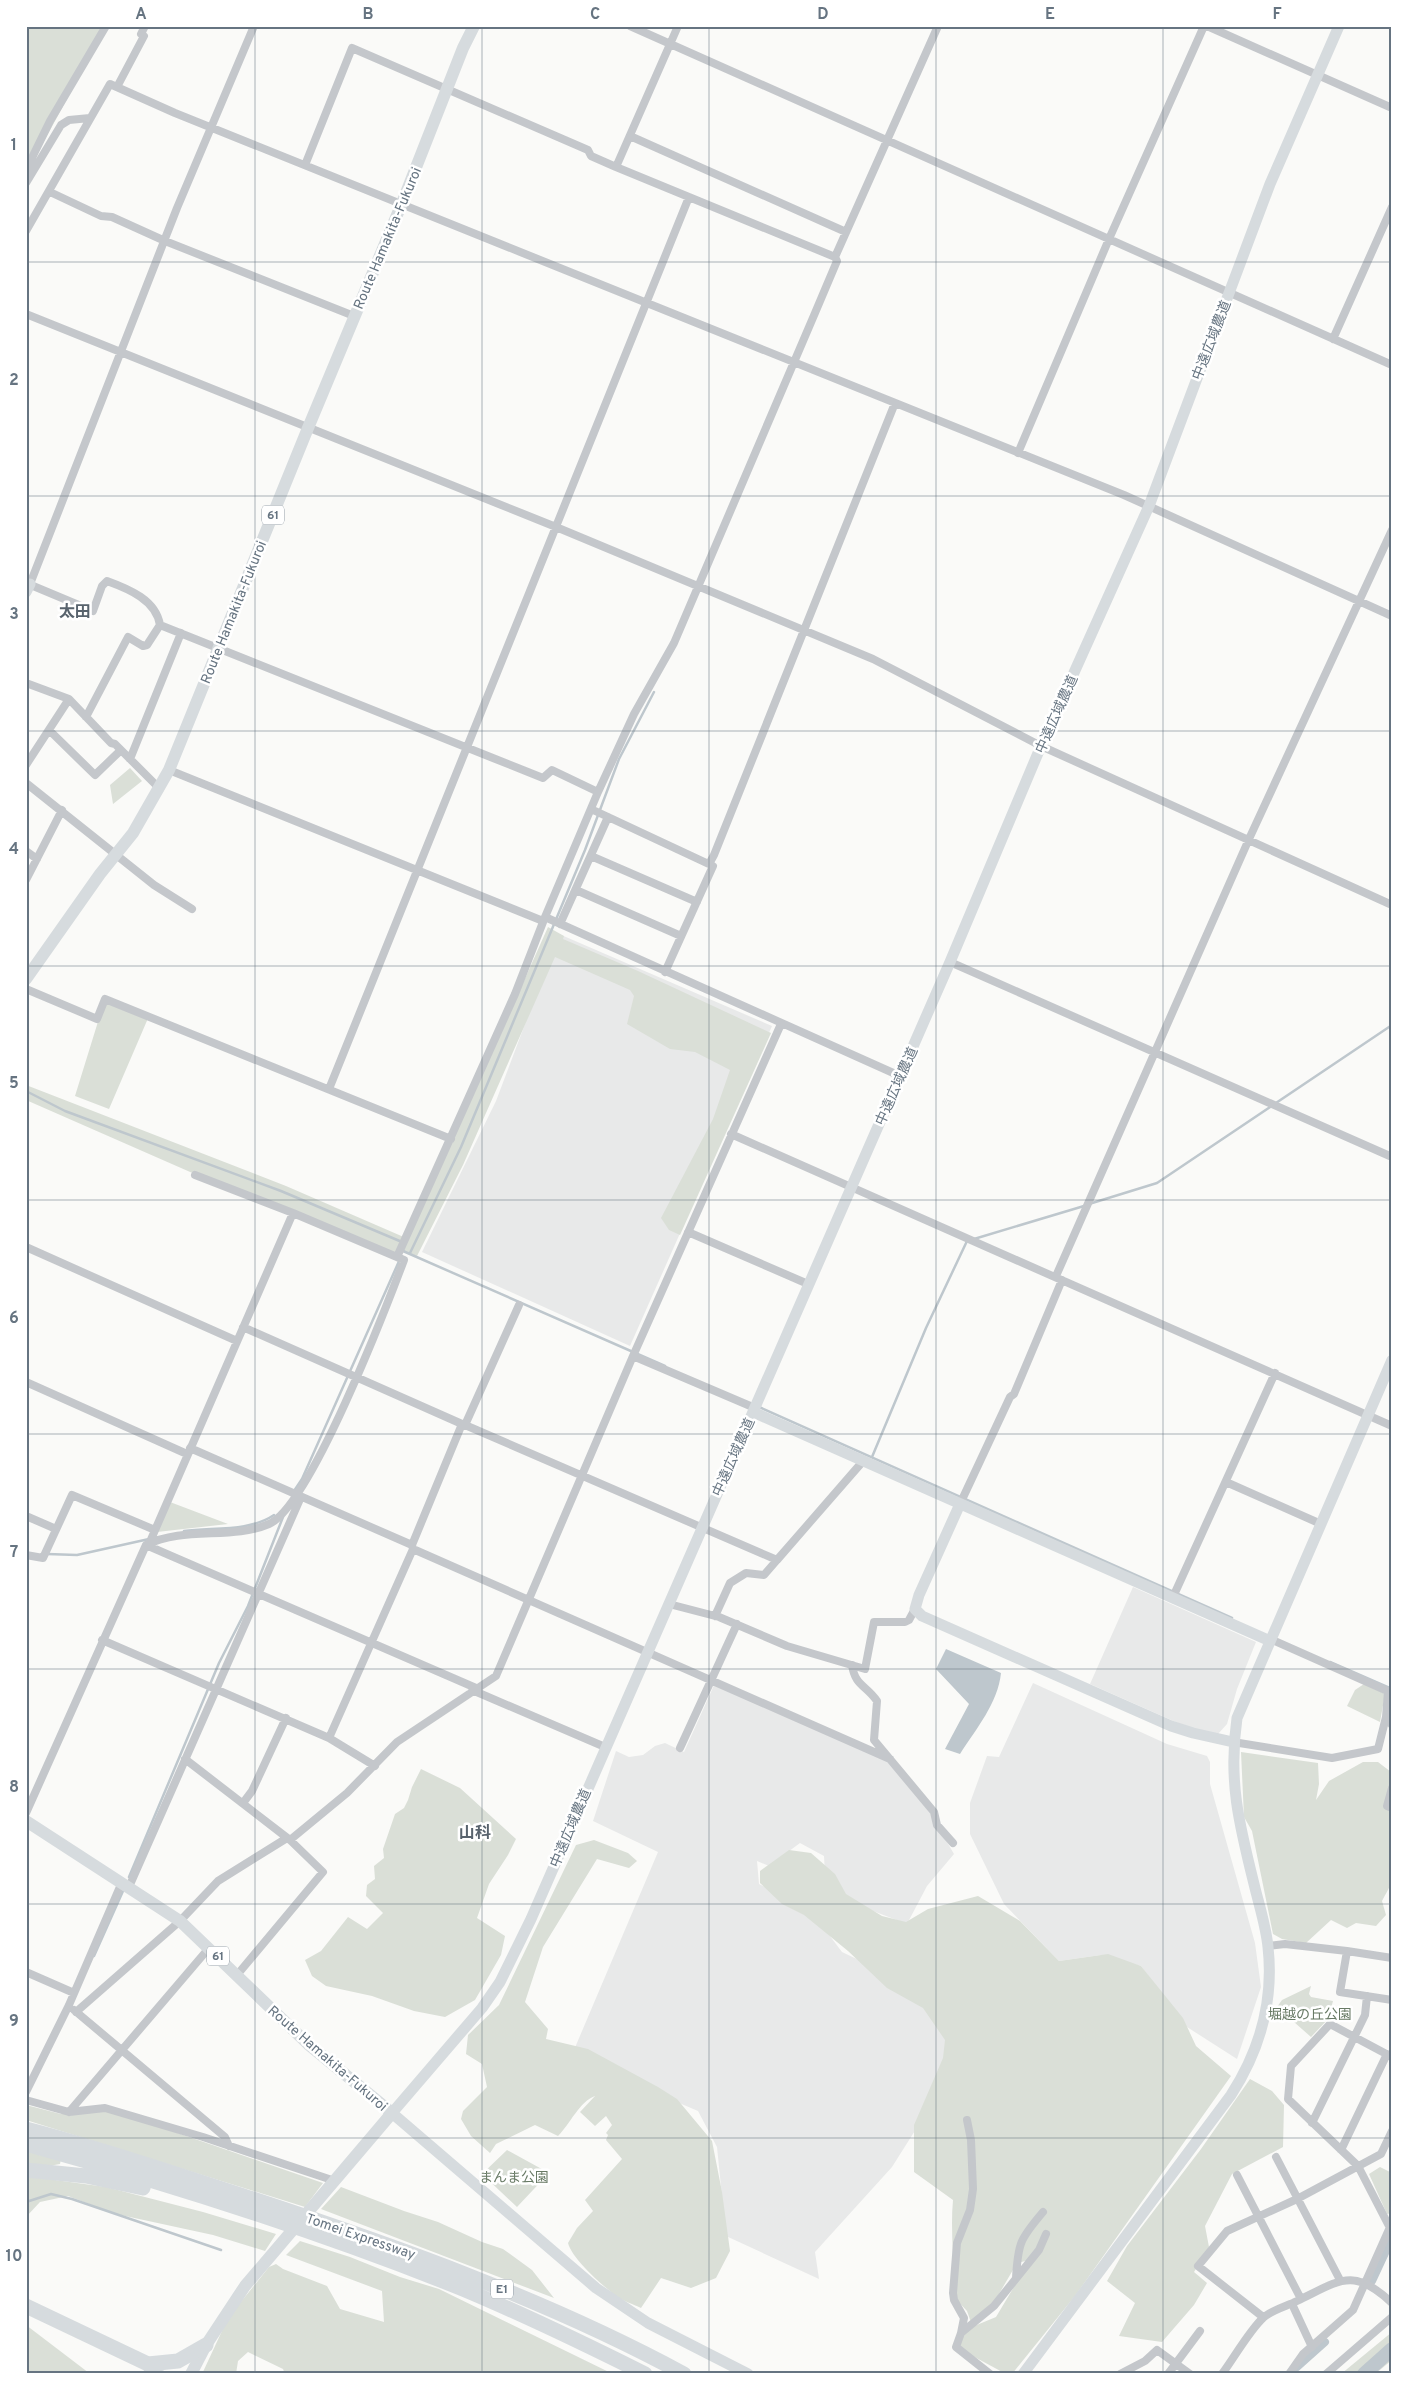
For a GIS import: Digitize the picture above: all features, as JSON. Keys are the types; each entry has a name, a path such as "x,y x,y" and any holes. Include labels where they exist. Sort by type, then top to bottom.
{"highway":[{"name":"Tomei Expressway","path":"26,2129 125,2158 288,2221"},
{"name":"Tomei Expressway","path":"26,2144 288,2221"},
{"path":"26,2170 62,2173 117,2182 310,2225"},
{"name":"Tomei Expressway","path":"310,2225 465,2290 645,2374"},
{"name":"Tomei Expressway","path":"310,2225 427,2259 515,2294 586,2325 684,2374"},
{"path":"26,2306 152,2369 178,2361 206,2345"}],"main road":[{"name":"Route Hamakita-Fukuroi","path":"26,979 100,874 134,833 169,770 354,316 402,204 463,48 474,26"},
{"name":"Route Hamakita-Fukuroi","path":"26,1820 180,1921 308,2044 392,2114 245,2286 206,2345 191,2374"}],"street":[{"path":"26,170 50,121 106,26"},
{"path":"117,87 144,36 141,34 145,26"},
{"path":"86,717 128,637 143,646 147,645 160,625 158,613 133,591 107,581 102,586 93,611 27,586 177,208 213,127 254,26"},
{"path":"630,26 1392,365"},
{"path":"616,167 678,26"},
{"path":"398,1257 515,994 544,919 598,792 634,714 674,643 837,261 835,257 938,26"},
{"path":"1018,452 1109,239 1206,26 1392,108"},
{"name":"中遠広域農道","path":"392,2114 482,2008 500,1982 531,1919 950,962 1041,746 1148,506 1270,184 1339,26"},
{"path":"305,165 352,48 588,150 591,156 616,167 835,257"},
{"path":"26,231 110,84 175,113 1018,452 1148,506 1392,616"},
{"path":"26,183 61,124 69,120 90,118"},
{"path":"630,136 846,232"},
{"path":"50,192 101,216 112,217 165,241 354,316"},
{"path":"329,1089 689,197"},
{"path":"1333,339 1392,207"},
{"path":"26,314 556,527 873,659 1041,746 1392,905"},
{"path":"709,864 895,402"},
{"path":"669,1604 716,1616 787,1646 865,1669 874,1622 904,1622 909,1620 993,1431 1010,1397 1014,1394 1059,1278 1249,839 1392,530"},
{"path":"160,625 543,778 552,770 598,792"},
{"path":"130,759 181,633"},
{"path":"26,683 69,700 160,789"},
{"path":"26,765 69,700"},
{"path":"49,730 95,775 121,750"},
{"path":"169,770 417,872 560,924 900,1076"},
{"path":"26,783 154,885 192,909"},
{"path":"591,809 713,866 665,972"},
{"path":"26,880 62,810"},
{"path":"560,924 608,817"},
{"path":"26,851 37,860"},
{"path":"591,856 697,902"},
{"path":"576,890 681,936"},
{"path":"950,962 1392,1157"},
{"path":"26,989 97,1019 105,999 451,1138"},
{"path":"76,2012 180,1921 225,1876 289,1839 347,1793 397,1742 496,1676 581,1474 781,1024"},
{"path":"731,1134 1392,1426"},
{"path":"26,2092 185,1759 298,1496 357,1376 380,1324 404,1260 293,1213 195,1175"},
{"path":"26,1813 102,1640 155,1530 293,1213"},
{"path":"688,1232 808,1284"},
{"path":"26,1247 237,1341"},
{"path":"329,1738 464,1425 519,1305"},
{"path":"243,1327 776,1560"},
{"path":"633,1356 960,1504 1390,1692 1378,1749 1332,1758 1192,1734 1150,1718 928,1619 915,1609"},
{"path":"1024,2374 1219,2111 1247,2070 1258,2042 1266,2015 1270,1981 1268,1946 1240,1827 1234,1791 1233,1742 1243,1702 1392,1360"},
{"path":"1173,1597 1275,1373"},
{"path":"26,1382 298,1496 527,1601 648,1652 890,1759"},
{"path":"716,1616 730,1583 746,1573 764,1575 864,1460"},
{"path":"1226,1482 1321,1524"},
{"path":"26,1555 43,1558 72,1495 155,1530"},
{"path":"148,1544 180,1536 260,1527 276,1520 298,1496"},
{"path":"26,1516 56,1529"},
{"path":"148,1544 605,1747"},
{"path":"680,1748 736,1624"},
{"path":"102,1640 286,1718 329,1738 375,1766"},
{"path":"852,1665 853,1676 877,1701 874,1740 904,1779 934,1812 938,1825 953,1844"},
{"path":"1386,1717 1392,1725"},
{"path":"243,1803 252,1791 286,1718"},
{"path":"185,1759 289,1839 323,1872 237,1974"},
{"path":"1392,1788 1387,1806 1392,1808"},
{"path":"1268,1946 1285,1944 1392,1958"},
{"path":"69,2112 209,1948"},
{"path":"1347,1951 1340,1992 1392,2000"},
{"path":"26,1972 74,1993"},
{"path":"1312,2123 1365,2015 1367,1996"},
{"path":"69,2005 225,2137 229,2146"},
{"path":"1289,2374 1294,2364 1353,2310 1390,2231 1358,2166 1312,2123 1288,2099 1291,2066 1330,2024 1389,2055 1341,2150"},
{"path":"26,2100 69,2112 105,2108 335,2181"},
{"path":"392,2114 616,2303 648,2323 748,2374"},
{"path":"967,2120 972,2140 973,2189 970,2210 958,2243 953,2293 954,2300 964,2318 956,2347 990,2374"},
{"path":"1263,2317 1198,2266 1227,2232 1297,2199 1381,2154 1392,2131"},
{"path":"1276,2157 1340,2280"},
{"path":"1236,2175 1301,2299"},
{"path":"1016,2278 1018,2250 1021,2239 1043,2212"},
{"path":"961,2333 994,2306 1039,2250 1046,2234"},
{"path":"1222,2374 1263,2317 1340,2280 1365,2282 1377,2288 1392,2303"},
{"path":"1292,2304 1312,2347"},
{"path":"1326,2374 1392,2317"},
{"path":"1168,2374 1200,2331"},
{"path":"1120,2374 1133,2371 1157,2350 1190,2374"}],"shaded area":[{"path":"559,934 772,1026 630,1346 422,1252 496,1101"},
{"path":"1133,1587 1256,1642 1237,1689 1227,1724 1218,1734 1187,1727 1090,1684"},
{"path":"946,1649 1001,1673 996,1695 991,1705 960,1754 945,1749 969,1704 936,1669"},
{"path":"715,1683 889,1759 930,1813 954,1854 927,1886 907,1924 826,1893 824,1856 800,1843 769,1866 757,1861 759,1884 811,1911 842,1952 916,1987 992,2009 892,2167 815,2252 819,2279 726,2236 717,2147 698,2111 571,2057 658,1852 593,1821 616,1751 629,1757 643,1755 655,1746 665,1743 684,1752"},
{"path":"1033,1683 1167,1744 1207,1756 1210,1762 1210,1784 1255,1943 1261,1987 1237,2059 1187,2027 1141,1966 1101,1955 1059,1961 1004,1904 970,1834 970,1803 987,1756 999,1757"}],"green space":[{"path":"26,26 107,26 26,174"},
{"path":"130,768 142,781 113,804 110,785"},
{"path":"548,927 564,936 563,939 638,971 771,1033 680,1235 669,1230 661,1218 713,1119 730,1070 695,1052 670,1049 627,1024 634,996 630,990 555,957 463,1165 417,1256 403,1251"},
{"path":"105,999 149,1016 109,1109 75,1096"},
{"path":"26,1085 286,1186 406,1238 399,1255 238,1193 26,1100"},
{"path":"170,1502 228,1524 157,1532"},
{"path":"1364,1684 1385,1694 1380,1722 1347,1706 1355,1690"},
{"path":"1241,1752 1318,1763 1319,1784 1316,1800 1329,1781 1363,1762 1378,1762 1391,1772 1388,1809 1392,1811 1392,1864 1389,1870 1392,1878 1382,1901 1386,1915 1376,1926 1356,1923 1347,1928 1331,1920 1306,1943 1282,1939 1273,1934 1252,1831 1244,1817"},
{"path":"421,1769 460,1788 516,1839 489,1884 477,1918 505,1936 501,1955 475,2000 445,2017 414,2011 372,1996 326,1986 312,1976 305,1960 321,1951 348,1917 367,1929 383,1913 366,1896 367,1885 375,1879 374,1866 384,1858 383,1849 395,1814 404,1808"},
{"path":"594,1840 628,1853 637,1861 629,1868 597,1859 543,1947 525,2002 548,2029 546,2039 588,2049 658,2087 677,2099 712,2141 722,2192 730,2251 716,2278 691,2288 661,2278 641,2308 619,2298 603,2285 581,2264 568,2243 577,2228 593,2211 585,2200 622,2159 606,2140 608,2135 606,2133 612,2125 606,2116 595,2126 580,2112 595,2096 580,2108 558,2136 535,2125 496,2144 490,2153 471,2136 461,2119 463,2111 487,2087 482,2064 466,2054 468,2035 499,2005 576,1845"},
{"path":"789,1850 811,1853 835,1874 846,1894 882,1916 906,1922 928,1909 978,1896 1020,1921 1059,1961 1108,1954 1141,1966 1183,2018 1196,2046 1231,2076 1075,2296 1012,2374 1006,2374 956,2347 967,2329 996,2317 1030,2260 1017,2263 989,2311 972,2325 967,2311 953,2296 953,2200 914,2172 914,2125 943,2058 945,2040 923,2008 887,1988 848,1951 804,1915 782,1904 760,1883 760,1871"},
{"name":"堀越の丘公園","path":"1311,1986 1309,1994 1311,1997 1333,2001 1328,2019 1311,2037 1277,2007 1282,2000"},
{"path":"1250,2079 1272,2091 1284,2105 1283,2147 1232,2174 1205,2226 1209,2247 1194,2272 1207,2283 1194,2305 1162,2342 1119,2336 1135,2303 1107,2281 1127,2246 1201,2149"},
{"path":"26,2105 61,2114 105,2108 323,2183 305,2207 26,2120"},
{"name":"まんま公園","path":"507,2150 549,2173 517,2207 482,2174"},
{"path":"26,2151 61,2159 60,2164 26,2170"},
{"path":"1380,2167 1392,2173 1392,2213 1387,2214 1369,2174"},
{"path":"26,2176 106,2187 203,2212 276,2234 265,2251 213,2235 116,2214 68,2196 40,2202 26,2217"},
{"path":"341,2187 438,2222 482,2242 503,2249 532,2270 554,2298 321,2209"},
{"path":"300,2241 439,2289 613,2374 285,2374 283,2369 248,2352 238,2361 236,2374 202,2374 228,2318 269,2267 276,2264 283,2269 327,2286 340,2309 384,2322 382,2291 286,2255"},
{"path":"26,2325 89,2374 33,2374 26,2369"},
{"path":"1392,2332 1392,2360 1375,2374 1341,2374"}],"waterway":[{"path":"410,1253 461,1147 585,850 619,759 654,692"},
{"path":"1089,1204 1157,1183 1392,1025"},
{"path":"26,1091 65,1111 281,1191 402,1242"},
{"path":"974,1239 1084,1206"},
{"path":"872,1457 926,1328 967,1241"},
{"path":"403,1251 665,1366"},
{"path":"294,1491 302,1479 400,1259"},
{"path":"759,1407 1232,1618"},
{"path":"184,1531 242,1526 253,1524 274,1515"},
{"path":"129,1877 219,1663 248,1606 283,1517"},
{"path":"47,1554 77,1555 149,1539"},
{"path":"1330,1662 1392,1689"},
{"path":"94,1956 123,1891"},
{"path":"26,2202 51,2194 72,2199 221,2250"},
{"path":"1372,2281 1392,2238"},
{"path":"1297,2367 1325,2342"},
{"path":"1364,2374 1392,2349"}],"district":[{"name":"太田","path":"75,611"},
{"name":"山科","path":"475,1832"}]}
